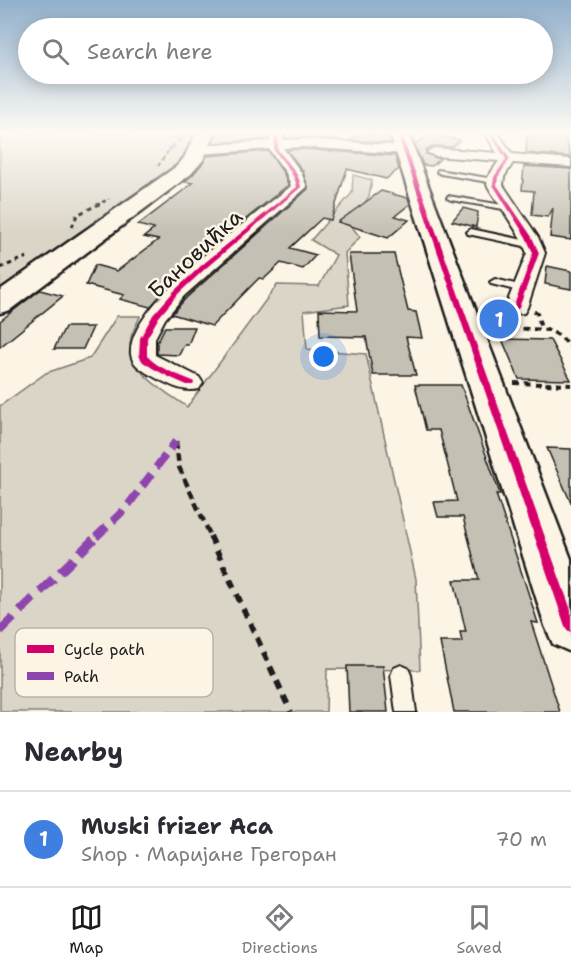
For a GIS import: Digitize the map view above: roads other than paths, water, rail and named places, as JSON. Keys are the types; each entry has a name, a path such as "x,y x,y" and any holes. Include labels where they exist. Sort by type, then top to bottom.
{"street":[{"path":"0,304 188,166"},
{"name":"Бановићка","path":"190,383 148,361 142,353 141,343 154,317 170,299 221,250 299,187 299,182 287,166"},
{"path":"419,166 571,626"},
{"path":"505,166 494,181 536,253 523,289 525,309"}],"lane":[{"path":"441,172 494,181"},
{"path":"451,198 509,208"},
{"path":"471,232 533,245"},
{"path":"495,282 523,289"},
{"path":"401,675 406,712"}],"place":[{"name":"Muski frizer Aca","path":"499,319"}]}
